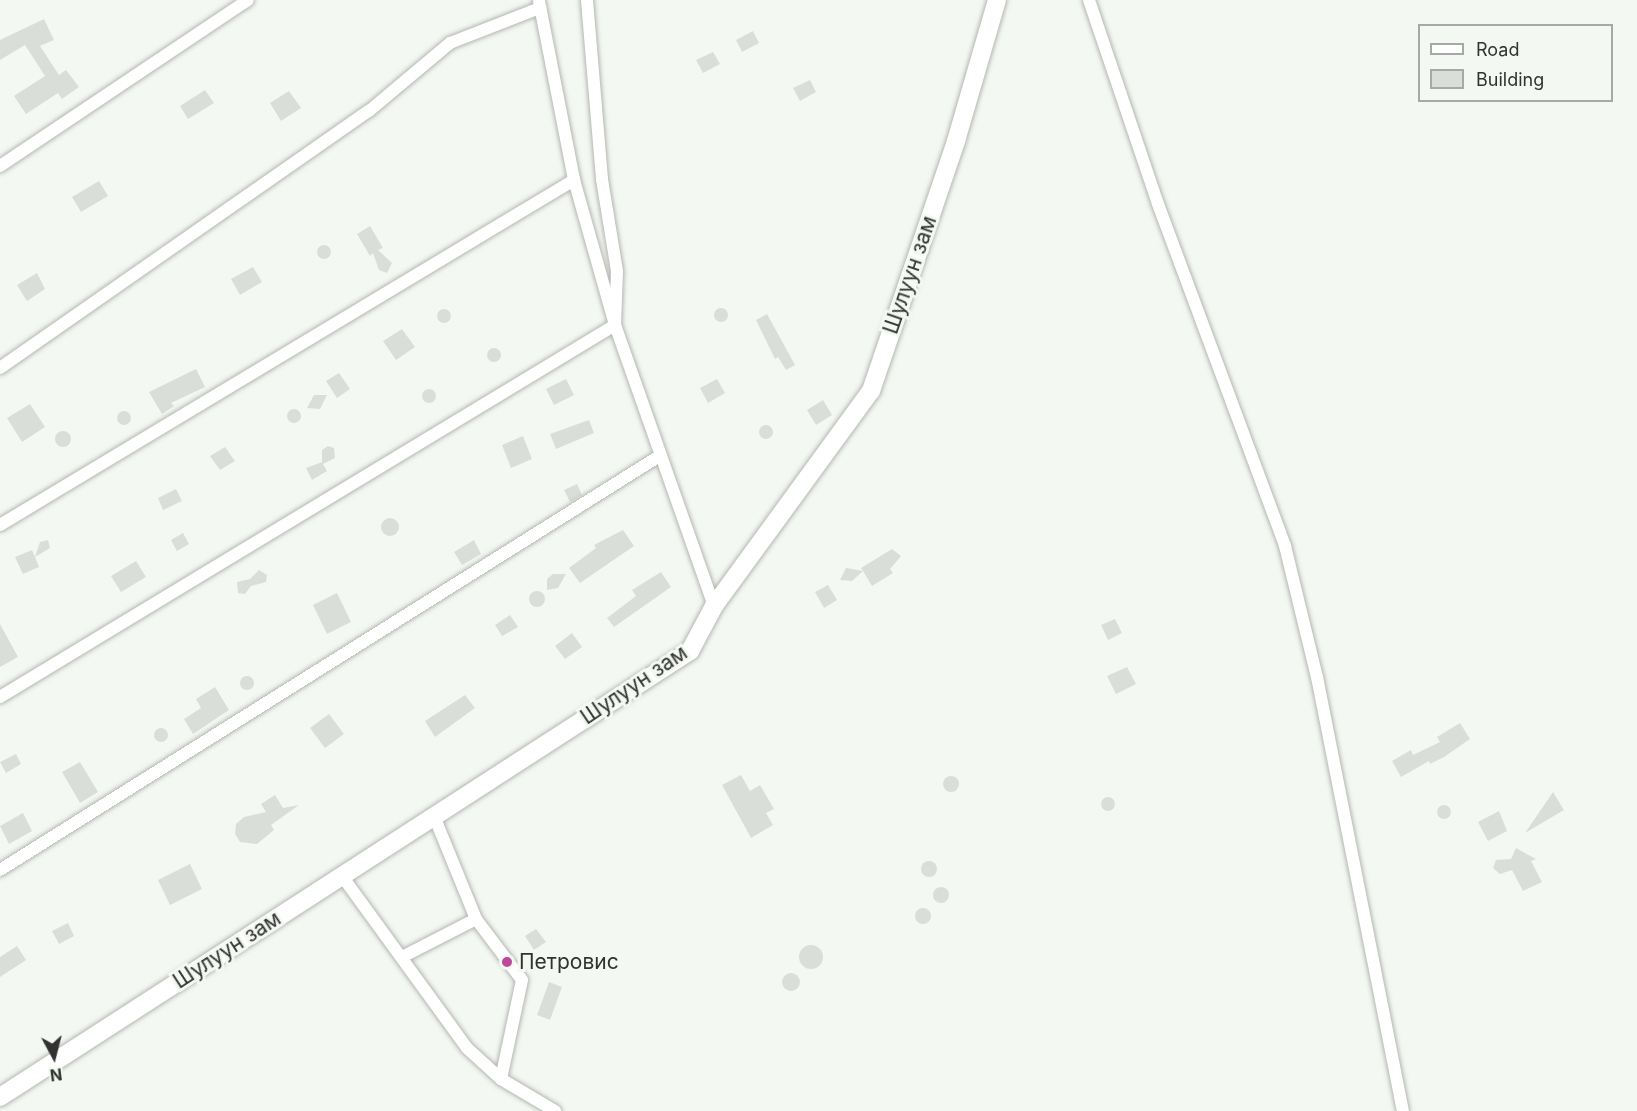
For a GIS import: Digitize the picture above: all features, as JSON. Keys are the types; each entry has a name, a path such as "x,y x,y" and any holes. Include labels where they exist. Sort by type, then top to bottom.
{"street":[{"path":"0,166 248,0"},
{"path":"587,0 602,179 616,271 615,325"},
{"name":"Шулуун зам","path":"0,1096 690,651 714,606 871,391 956,141 997,0"},
{"path":"1089,0 1158,204 1285,546 1317,677 1403,1111"},
{"path":"0,368 369,111 450,43 539,4 574,180 615,325 714,606"},
{"path":"0,525 574,180"},
{"path":"0,697 615,325"},
{"path":"0,870 661,455"},
{"path":"434,816 476,919 522,980 501,1079"},
{"path":"342,876 467,1048 501,1079 555,1111"},
{"path":"402,957 476,919"}],"building":[{"path":"44,19 54,40 40,46 59,75 66,70 79,87 62,99 58,93 26,114 14,96 45,76 25,45 0,60 0,40"},
{"path":"753,31 759,43 742,52 736,40"},
{"path":"713,52 720,64 703,73 696,60"},
{"path":"810,80 816,92 800,101 793,88"},
{"path":"205,90 214,103 188,119 180,106"},
{"path":"289,91 301,108 281,121 270,103"},
{"path":"99,181 108,196 81,212 72,197"},
{"path":"370,226 383,248 378,250 392,263 387,273 379,270 373,253 370,256 357,234"},
{"path":"321,245 327,245 331,252 327,259 321,259 317,255 317,249"},
{"path":"253,267 262,282 240,295 231,279"},
{"path":"37,273 45,289 27,301 17,285"},
{"path":"718,308 724,308 728,315 724,322 718,322 714,318 714,312"},
{"path":"441,309 447,309 451,316 447,323 441,323 437,319 437,313"},
{"path":"767,314 795,365 786,370 778,357 775,359 756,320"},
{"path":"402,329 415,347 396,360 383,341"},
{"path":"491,348 497,348 501,355 497,362 491,362 487,358 487,352"},
{"path":"196,369 205,387 171,403 174,406 162,414 149,392"},
{"path":"339,373 350,389 337,398 326,381"},
{"path":"566,379 574,395 554,405 546,389"},
{"path":"717,379 725,393 708,403 700,388"},
{"path":"426,389 432,389 436,396 432,403 426,403 422,399 422,393"},
{"path":"314,395 327,395 320,409 307,408"},
{"path":"823,400 832,415 816,425 807,410"},
{"path":"30,404 45,427 22,442 7,418"},
{"path":"291,409 297,409 301,416 297,423 291,423 287,419 287,413"},
{"path":"121,411 127,411 131,418 127,425 121,425 117,421 117,415"},
{"path":"589,420 594,433 556,449 550,434"},
{"path":"763,425 769,425 773,432 769,439 763,439 759,435 759,429"},
{"path":"60,431 66,431 71,439 69,445 60,447 55,442 55,436"},
{"path":"523,436 532,459 511,468 502,445"},
{"path":"328,446 334,448 335,458 323,464 327,471 312,480 306,468 322,462 322,450"},
{"path":"225,447 235,461 220,470 210,456"},
{"path":"577,484 582,495 570,502 564,490"},
{"path":"176,489 182,501 163,510 158,498"},
{"path":"390,518 396,521 399,527 396,533 390,536 384,533 381,527 384,521"},
{"path":"623,530 634,546 580,583 569,568 596,548 594,545"},
{"path":"183,533 189,544 177,551 171,540"},
{"path":"48,540 50,548 35,557 40,542"},
{"path":"474,540 481,554 462,565 454,552"},
{"path":"892,549 901,556 890,569 893,573 872,586 861,568"},
{"path":"32,550 39,567 23,574 15,557"},
{"path":"136,561 146,577 121,592 111,576"},
{"path":"846,568 863,571 852,581 840,580"},
{"path":"259,570 267,575 266,582 251,586 245,594 238,593 237,582 250,579"},
{"path":"661,572 671,587 614,627 607,618 636,596 632,590"},
{"path":"553,574 566,574 558,588 547,590 547,579"},
{"path":"828,585 837,600 824,608 815,592"},
{"path":"537,591 545,599 537,607 529,599"},
{"path":"337,593 351,622 327,634 313,605"},
{"path":"510,615 518,627 502,636 495,625"},
{"path":"1115,619 1122,633 1108,640 1101,625"},
{"path":"0,624 18,657 0,667"},
{"path":"572,633 582,647 565,659 555,646"},
{"path":"1127,667 1136,684 1116,694 1107,676"},
{"path":"244,676 250,676 254,683 250,690 244,690 240,686 240,680"},
{"path":"215,687 229,710 193,734 184,719 201,708 196,699"},
{"path":"465,695 475,708 435,737 425,721"},
{"path":"329,714 344,734 325,748 310,728"},
{"path":"1460,723 1470,739 1444,757 1430,764 1429,761 1401,777 1392,761 1411,750 1413,755 1440,742 1437,737"},
{"path":"158,728 164,728 168,735 164,742 158,742 154,738 154,732"},
{"path":"16,754 21,764 6,773 0,762"},
{"path":"80,762 98,792 80,803 62,772"},
{"path":"741,775 750,791 760,785 774,809 766,813 773,825 751,838 722,785"},
{"path":"951,776 959,784 951,792 943,784"},
{"path":"1553,792 1564,810 1525,833"},
{"path":"275,795 283,808 299,805 271,825 274,830 257,844 240,842 235,834 236,824 244,817 266,812 261,804"},
{"path":"1105,797 1111,797 1115,804 1111,811 1105,811 1101,807 1101,801"},
{"path":"1441,805 1447,805 1451,812 1447,819 1441,819 1437,815 1437,809"},
{"path":"1499,811 1507,831 1488,841 1478,822"},
{"path":"23,813 32,831 9,844 0,826"},
{"path":"1516,848 1536,859 1531,861 1542,882 1523,891 1512,870 1500,874 1493,868 1496,860 1511,859"},
{"path":"929,861 935,863 937,869 935,875 929,877 923,875 921,869 923,863"},
{"path":"190,864 202,889 170,905 158,880"},
{"path":"941,887 947,889 949,895 947,901 941,903 935,901 933,895 935,889"},
{"path":"923,908 929,910 931,916 929,922 923,924 917,922 915,916 917,910"},
{"path":"68,923 74,936 59,944 52,931"},
{"path":"536,929 546,942 534,950 525,936"},
{"path":"811,945 819,949 823,957 819,965 811,969 803,965 799,957 803,949"},
{"path":"17,946 26,960 0,977 0,957"},
{"path":"791,973 797,976 800,982 797,988 791,991 785,988 782,982 785,976"},
{"path":"549,982 562,987 550,1020 537,1015"}],"place":[{"name":"Петровис","path":"507,962"}]}
